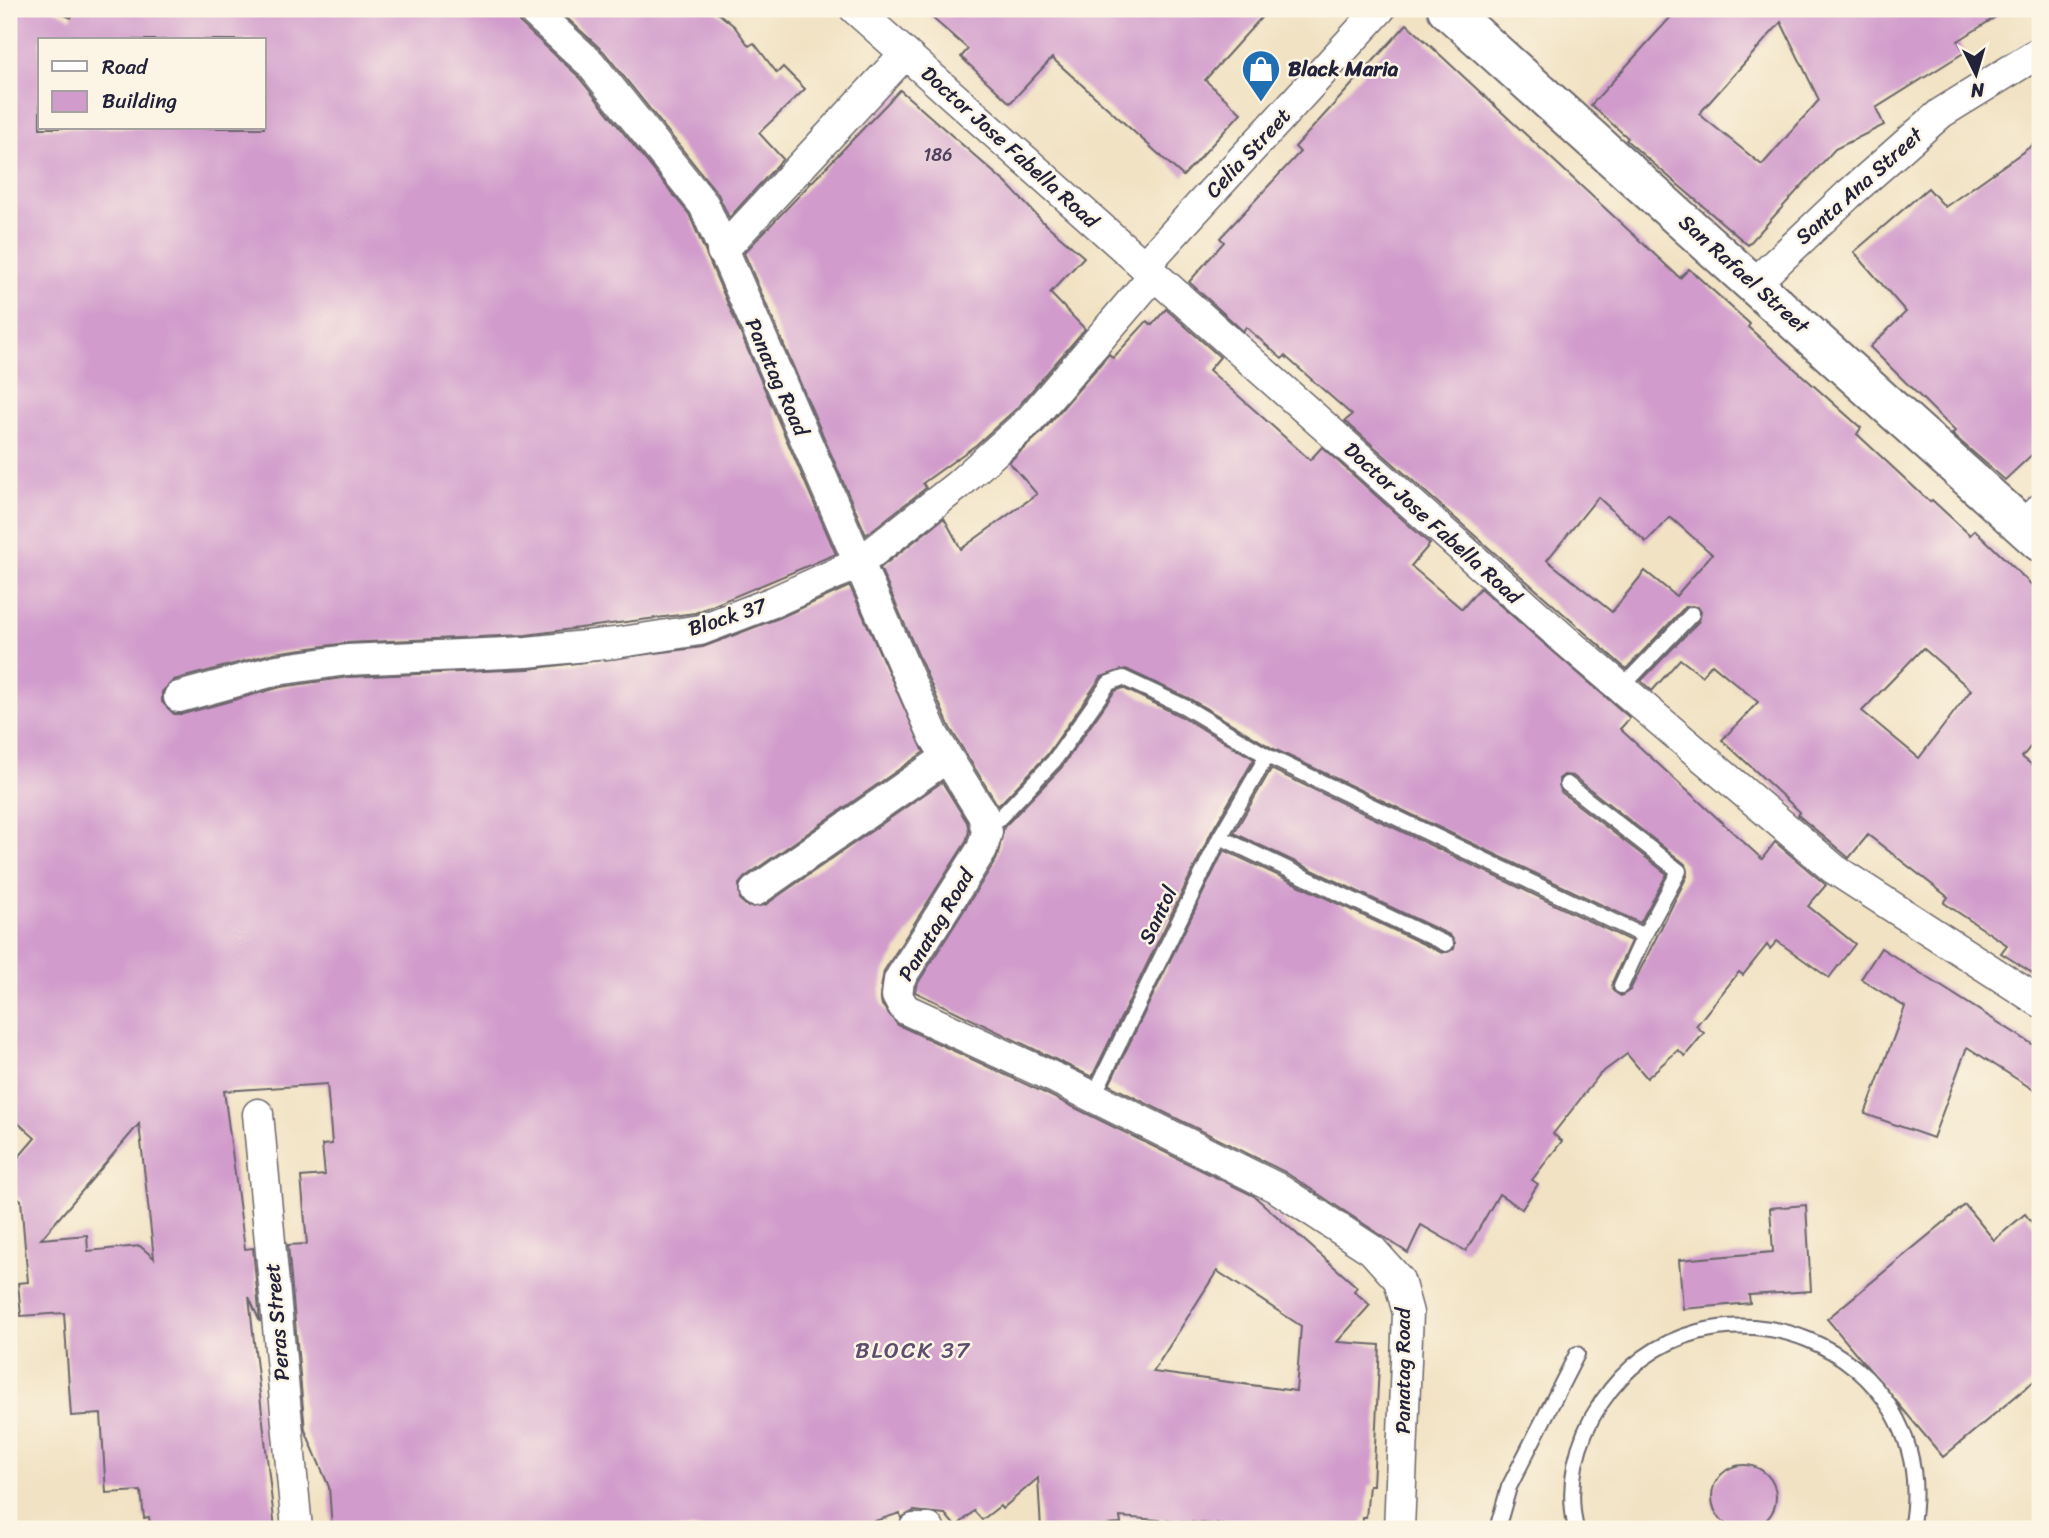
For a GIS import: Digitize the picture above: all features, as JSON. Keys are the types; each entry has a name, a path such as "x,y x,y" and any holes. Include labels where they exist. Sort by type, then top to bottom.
{"street":[{"name":"Panatag Road","path":"531,9 552,24 590,63 704,205 946,758 983,815 987,832 982,849 899,980 897,996 905,1009 1093,1097 1277,1188 1372,1250 1399,1280 1408,1313 1399,1529"},
{"name":"Doctor Jose Fabella Road","path":"855,9 1149,271 1483,557 1621,688 1834,869 2040,1002"},
{"name":"Celia Street","path":"1149,271 1380,9"},
{"name":"San Rafael Street","path":"1447,9 2034,526"},
{"name":"Santa Ana Street","path":"1755,283 1941,113 2040,52"},
{"path":"722,251 905,54"},
{"name":"Block 37","path":"179,697 277,670 347,660 527,652 615,643 700,629 773,602 859,563 958,485 1029,421 1149,271"},
{"path":"755,891 946,758"},
{"name":"Peras Street","path":"258,1114 298,1529"},
{"path":"914,1529 929,1529"}],"lane":[{"path":"1621,688 1692,614"},
{"path":"987,832 1054,761 1115,678 1123,678 1144,686 1267,756 1644,936"},
{"name":"Santol","path":"1093,1097 1220,837 1267,756"},
{"path":"1567,784 1679,871 1621,986"},
{"path":"1220,837 1446,944"},
{"path":"1576,1529 1572,1512 1574,1465 1589,1421 1615,1382 1651,1352 1693,1332 1740,1325 1787,1330 1830,1348 1867,1377 1895,1414 1912,1458 1916,1504 1911,1529"},
{"path":"1497,1529 1510,1487 1577,1354"}],"building":[{"path":"9,9 52,9 71,18 75,9 514,9 519,22 577,75 689,214 836,554 695,613 526,635 346,643 274,653 174,680 162,692 162,702 174,714 183,714 281,687 349,677 529,669 703,647 779,618 850,586 924,752 745,877 739,884 740,900 748,907 765,905 942,782 967,822 969,831 966,842 884,971 880,994 882,1005 898,1025 1049,1095 1254,1196 1357,1287 1354,1291 1370,1305 1337,1342 1380,1345 1373,1485 1369,1485 1366,1518 1363,1518 1362,1529 1224,1529 1224,1525 1120,1517 1121,1524 1041,1529 1038,1478 1002,1509 1000,1506 982,1520 974,1511 956,1527 945,1514 914,1511 901,1518 900,1513 850,1529 332,1529 329,1487 305,1430 288,1245 307,1244 301,1177 325,1175 322,1145 332,1144 327,1084 224,1091 245,1249 253,1248 260,1322 249,1297 275,1529 151,1529 149,1517 144,1518 141,1491 106,1493 101,1414 71,1416 64,1313 21,1316 18,1283 28,1282 21,1200 9,1190 9,1168 35,1138 9,1115 9,350 12,350 12,256 9,255","holes":["139,1124 154,1258 140,1246 88,1251 87,1235 41,1239","1217,1271 1301,1326 1296,1391 1153,1372"]},
{"path":"557,9 713,9 734,26 749,46 754,43 777,73 783,67 805,89 759,133 783,159 729,218 718,194 604,52"},
{"path":"922,9 1269,9 1205,80 1241,113 1183,176 1052,58 1010,103 961,57 968,49"},
{"path":"1678,9 2008,9 1958,41 1965,52 1876,108 1884,125 1835,149 1748,245 1626,140 1628,138 1591,105","holes":["1781,22 1819,100 1762,165 1699,114"]},
{"path":"1407,24 1680,278 1689,269 1750,324 1748,327 1861,428 1857,434 1930,502 1932,500 1970,535 1975,530 2040,593 2040,735 2022,757 2040,771 2040,978 2001,953 2007,945 1944,903 1948,897 1868,835 1849,858 1798,815 1800,812 1722,740 1758,702 1712,664 1702,676 1680,659 1652,691 1641,681 1699,621 1701,612 1698,607 1685,607 1626,669 1345,421 1352,415 1285,356 1282,359 1246,327 1243,331 1189,282 1224,242 1220,238 1300,152 1295,147","holes":["1598,497 1646,542 1670,517 1712,554 1676,596 1645,571 1612,612 1547,560","1923,648 1971,690 1919,758 1862,711"]},
{"path":"900,90 1007,184 1041,220 1084,257 1050,293 1085,329 1016,409 976,445 923,483 926,488 866,535 744,253"},
{"path":"2040,140 2040,447 2005,480 1952,434 1955,431 1870,347 1906,312 1854,252 1928,188 1945,207"},
{"path":"1166,309 1220,357 1209,370 1310,460 1322,447 1430,544 1411,566 1462,609 1480,588 1630,718 1620,729 1762,859 1775,842 1826,885 1808,906 1855,944 1829,978 1777,941 1770,949 1767,945 1743,975 1739,972 1696,1026 1704,1033 1685,1056 1678,1050 1647,1078 1627,1054 1600,1074 1553,1134 1562,1141 1532,1180 1538,1184 1522,1209 1499,1194 1466,1251 1421,1225 1408,1253 1285,1172 1109,1085 1224,850 1442,953 1454,949 1455,943 1450,935 1234,833 1271,769 1631,941 1612,983 1613,991 1621,996 1630,990 1687,876 1685,864 1573,776 1564,775 1559,779 1561,792 1667,874 1640,923 1272,748 1190,699 1126,669 1101,677 1047,755 998,806 950,728 880,568 944,518 961,549 1037,494 1009,462 1042,432 1109,354 1113,358 1147,321 1152,325"},
{"path":"1123,688 1180,716 1254,759 1211,833 1092,1077 915,992 916,986 997,858 1004,827 1061,768 1115,691"},
{"path":"1881,948 2040,1049 2040,1094 1967,1047 1933,1138 1865,1114 1905,1007 1861,979"},
{"path":"1806,1205 1811,1291 1749,1295 1750,1303 1683,1309 1679,1260 1773,1252 1770,1208"},
{"path":"1965,1205 1994,1240 2025,1214 2040,1233 2040,1376 1943,1457 1827,1319"},
{"path":"1738,1465 1750,1465 1767,1474 1774,1485 1774,1509 1767,1520 1750,1529 1738,1529 1726,1524 1717,1515 1712,1503 1712,1491 1717,1479 1726,1470"}],"place":[{"name":"Black Maria","path":"1261,103"}],"district":[{"name":"BLOCK 37","path":"913,1350"}]}
